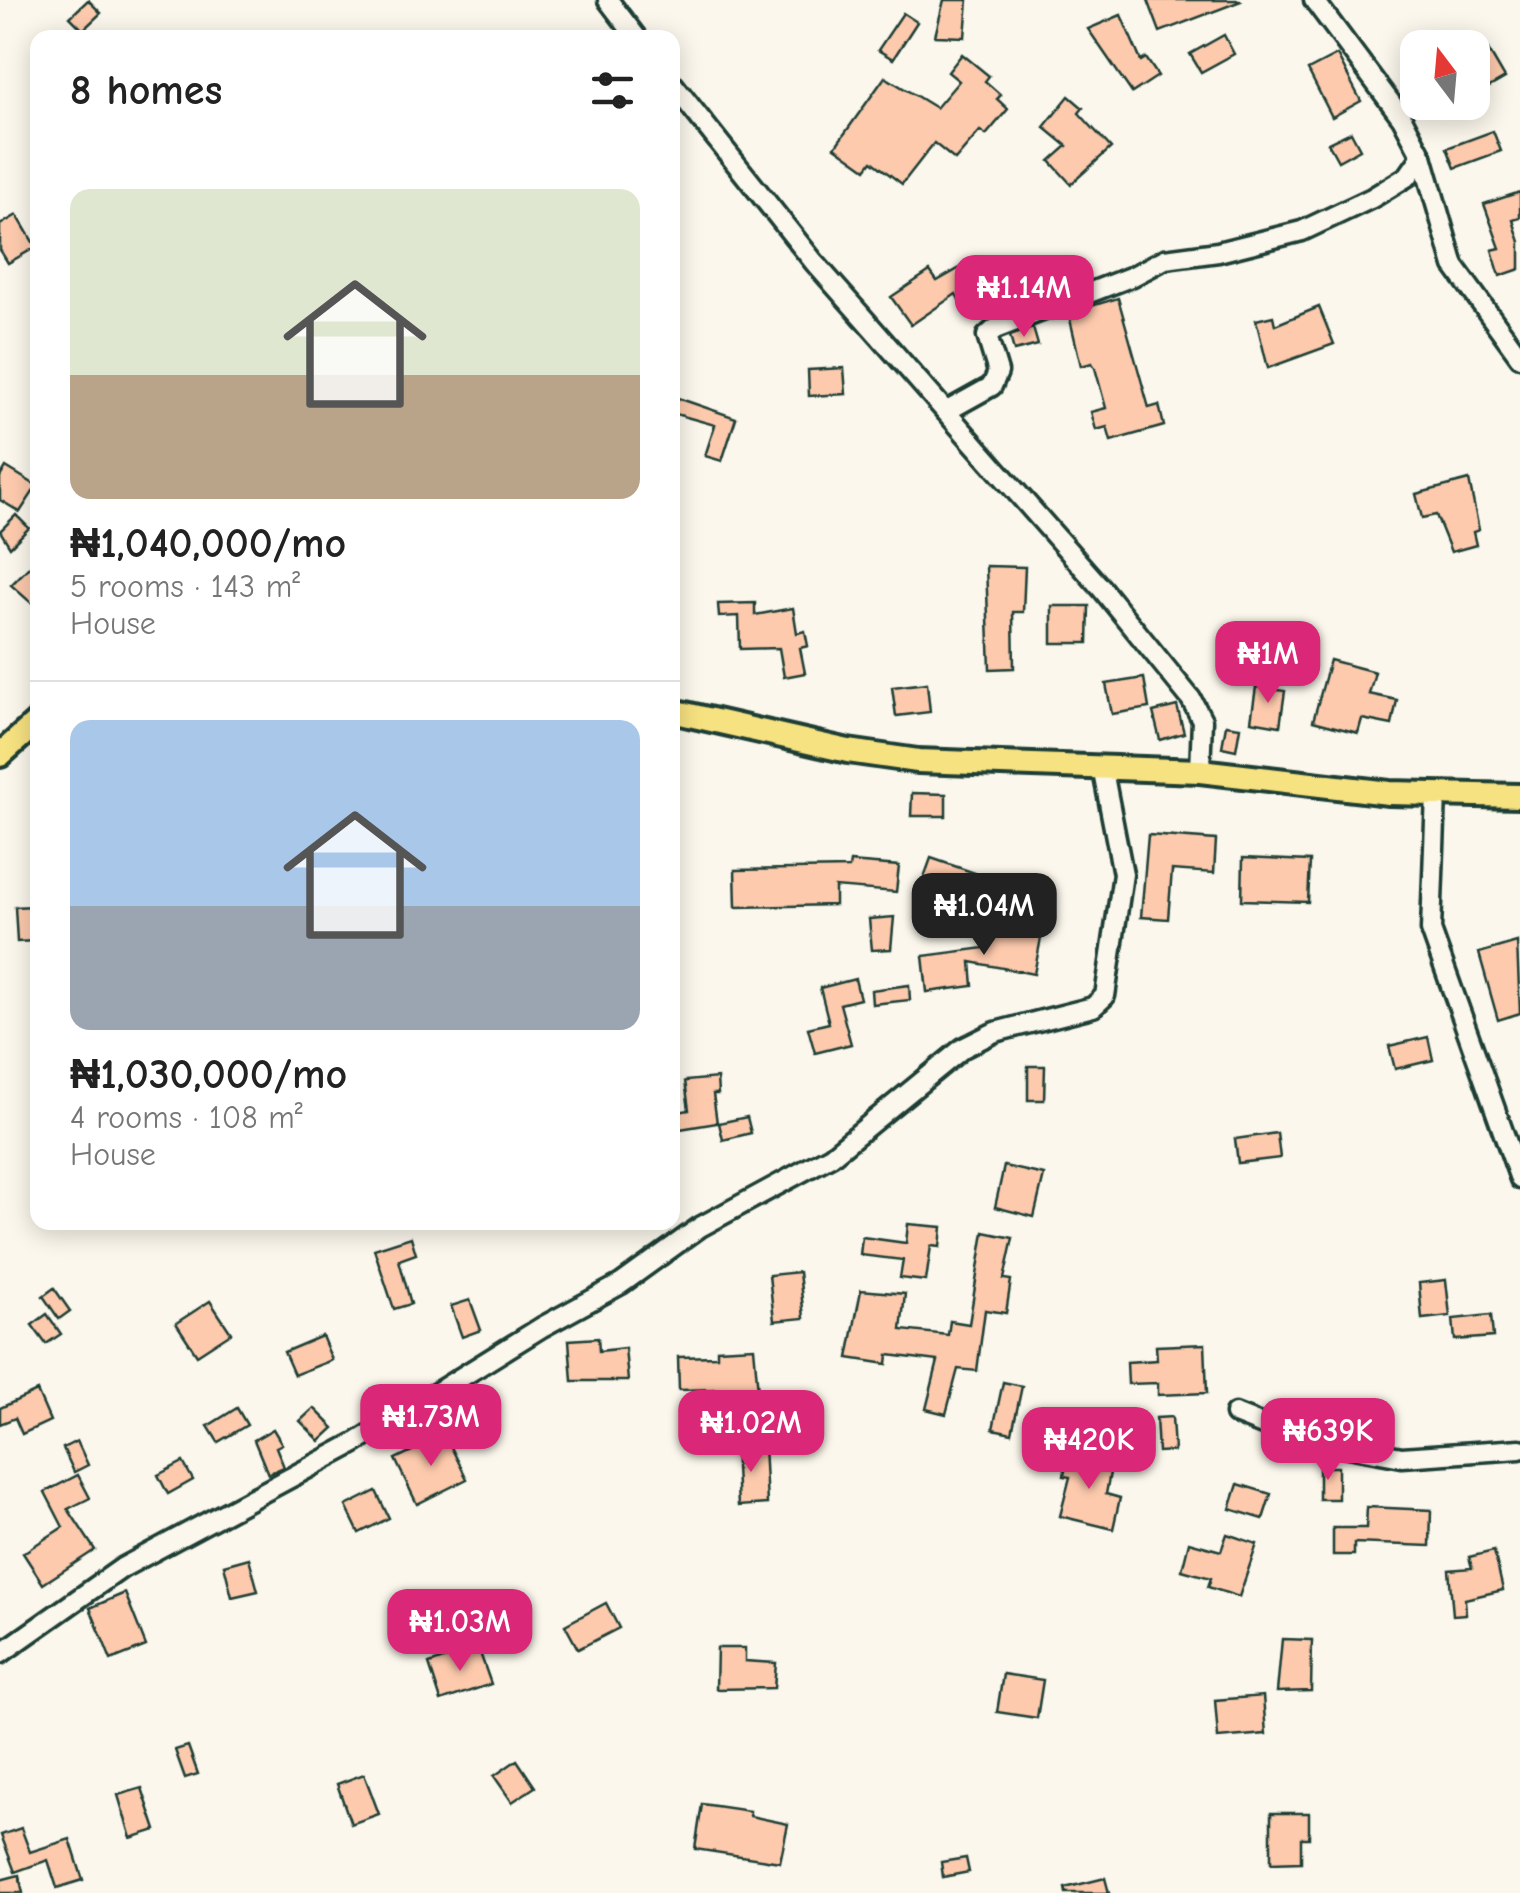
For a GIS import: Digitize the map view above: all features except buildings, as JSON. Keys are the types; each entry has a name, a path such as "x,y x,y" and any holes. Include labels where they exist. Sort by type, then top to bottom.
{"main road":[{"path":"680,713 848,750 918,761 1200,771 1436,794 1520,796"},
{"path":"1,752 30,728"}],"street":[{"path":"608,0 632,30"},
{"path":"1319,1 1370,71 1422,156 1454,266 1520,357"},
{"path":"680,93 814,262 947,410 1190,699 1202,720 1200,771"},
{"path":"947,410 992,386 998,372 988,336 995,329 1133,276 1165,259 1218,252 1302,231 1408,176 1422,156"},
{"path":"0,1654 122,1568 374,1432 542,1327 622,1284 700,1227 831,1156 963,1048 995,1032 1093,1007 1105,996 1124,874 1102,766"},
{"path":"1436,794 1430,930 1520,1179"},
{"path":"1236,1414 1293,1436 1402,1457 1520,1449"}]}
